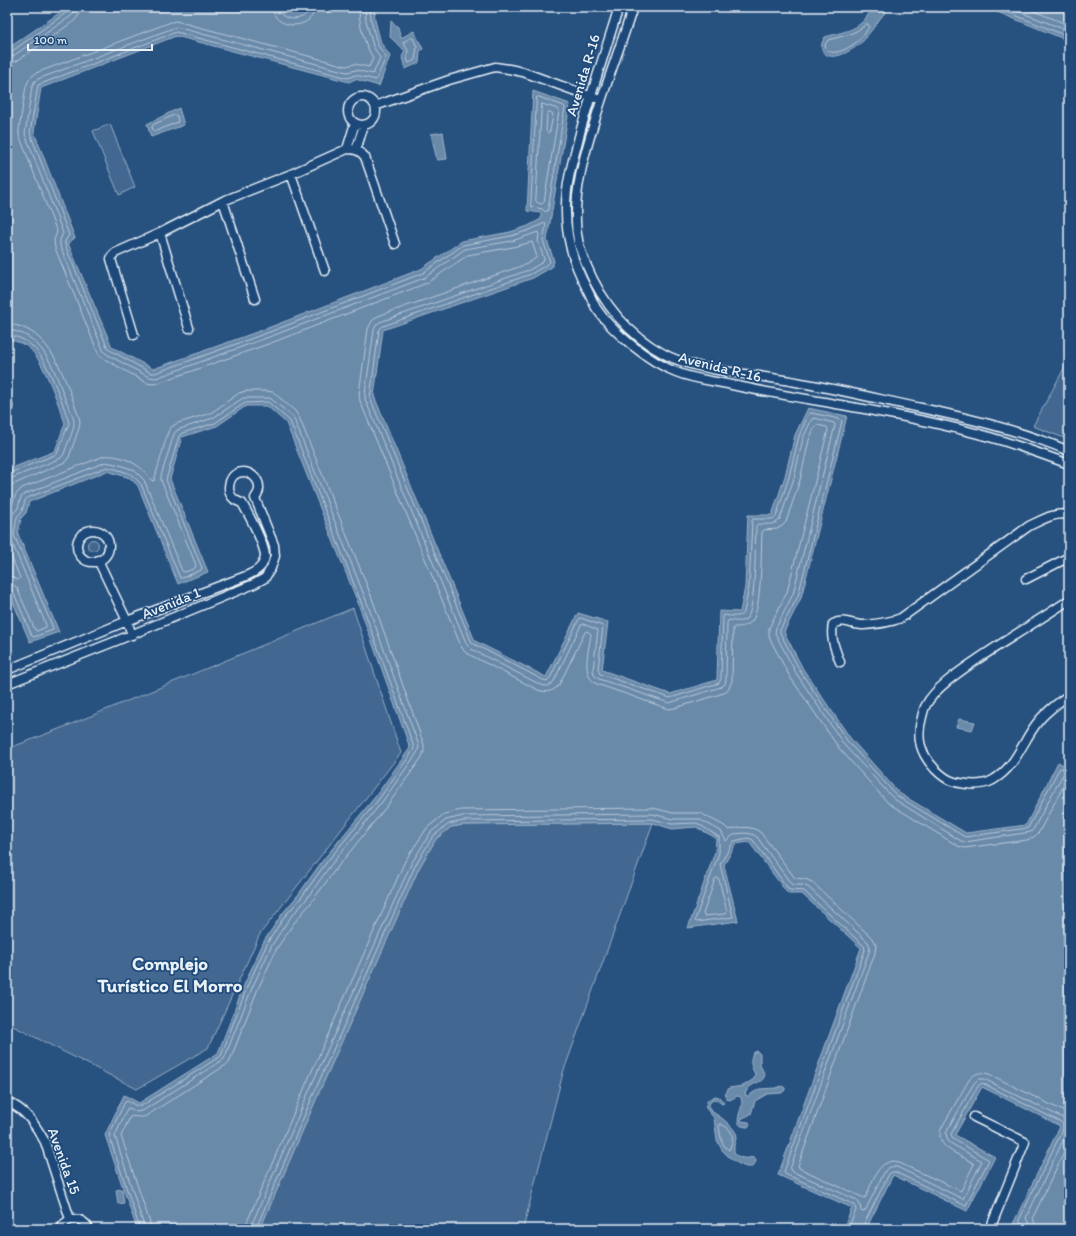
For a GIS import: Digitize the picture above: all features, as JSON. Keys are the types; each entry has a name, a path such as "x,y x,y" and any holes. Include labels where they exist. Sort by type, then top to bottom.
{"street":[{"name":"Avenida R-16","path":"619,7 590,97 573,161 567,196 566,225 570,249 579,275 596,308 625,340 659,364 683,374 765,392 834,403 953,428 1001,440 1069,464"},
{"name":"Avenida R-16","path":"633,7 601,100 583,160 576,197 576,223 578,240 583,257 592,278 614,314 644,341 664,354 687,363 736,373 805,384 951,414 1042,440 1069,451"},
{"path":"375,106 449,80 495,67 523,72 601,100"},
{"path":"358,97 365,97 371,100 375,106 375,116 364,125 355,123 350,118 348,107 352,101 358,97"},
{"path":"347,149 355,123"},
{"path":"356,150 364,125"},
{"path":"134,335 111,259 115,253 160,233 223,201 291,174 347,149 356,150 365,156 394,244"},
{"path":"291,174 325,271"},
{"path":"223,201 255,299"},
{"path":"160,233 189,328"},
{"path":"683,374 687,363"},
{"path":"7,402 7,413"},
{"name":"Avenida 1","path":"7,670 127,621 258,571 265,558 263,548 242,503 235,500 230,494 228,486 232,478 238,473 246,472 254,476 258,482 259,491 255,498 274,545 275,556 271,568 264,578 254,584 132,635 7,684"},
{"path":"242,503 249,502 255,498"},
{"path":"840,662 831,633 833,624 839,621 862,625 888,623 901,618 1028,526 1052,515 1069,515"},
{"path":"1026,579 1069,557"},
{"path":"98,560 127,621 132,635"},
{"path":"194,596 198,607"},
{"path":"1069,600 1000,644 951,678 937,691 926,705 920,724 919,735 921,748 933,767 942,776 952,782 983,784 993,780 1006,770 1018,755 1037,722 1069,695"},
{"path":"67,646 71,659"},
{"name":"Avenida 15","path":"7,1102 23,1111 39,1131 70,1219"},
{"path":"974,1116 1025,1142 990,1229"},
{"path":"61,1229 63,1224 70,1219 79,1219 86,1224 89,1229"}],"shaded area":[{"path":"110,124 135,187 119,195 93,131"},
{"path":"1069,359 1069,440 1033,426"},
{"path":"93,539 97,541 99,545 97,549 93,551 89,549 87,545 89,541"},
{"path":"353,608 401,753 260,934 208,1048 137,1089 7,1023 7,749"},
{"path":"653,823 563,1073 523,1229 260,1229 419,868 436,839 451,827 463,825"}],"water":[{"path":"68,7 276,7 294,10 312,7 374,7 375,20 381,43 390,56 379,86 355,79 349,82 176,36 41,88 34,132 75,238 68,243 112,347 153,369 265,329 421,269 462,241 510,232 528,226 541,219 541,213 527,211 533,91 570,104 547,240 554,261 552,267 533,278 383,330 374,396 475,641 546,677 578,613 608,622 602,670 670,694 717,680 719,611 740,612 745,587 748,515 772,515 785,476 795,435 808,408 847,416 801,598 784,632 803,669 851,739 899,793 966,833 1026,825 1058,762 1069,768 1069,1229 1024,1229 1013,1224 1060,1126 982,1087 955,1135 995,1157 967,1211 893,1175 866,1229 843,1229 852,1208 778,1175 861,948 802,894 788,894 749,842 736,844 724,865 738,921 688,928 715,852 716,838 696,827 672,829 653,823 463,825 451,827 436,839 419,868 260,1229 137,1229 105,1135 124,1095 139,1103 218,1053 244,985 264,941 282,914 298,895 323,860 375,797 410,748 358,603 286,423 267,406 246,406 217,426 182,437 170,479 208,572 178,584 138,486 130,478 107,471 29,502 26,513 21,518 18,534 59,632 30,642 7,588 7,470 55,451 65,423 50,383 35,354 24,345 7,339 7,49"},
{"path":"873,7 890,7 860,44 837,56 827,55 823,51 822,44 825,37 847,31 858,25 868,15"},
{"path":"985,7 1069,7 1069,41"},
{"path":"391,21 398,27 401,38 414,31 423,49 420,51 419,63 405,69 402,57 405,51 390,37"},
{"path":"179,108 184,125 151,137 147,124"},
{"path":"443,132 447,159 437,160 431,134"},
{"path":"959,719 975,722 972,730 956,727"},
{"path":"757,1051 760,1054 760,1065 765,1075 761,1081 749,1088 745,1095 748,1096 759,1089 776,1088 782,1086 785,1090 782,1093 767,1094 755,1101 751,1114 741,1119 741,1121 749,1122 750,1124 748,1127 740,1125 738,1122 742,1104 741,1097 737,1096 730,1100 727,1099 725,1095 729,1088 743,1086 754,1079 755,1074 751,1059 753,1053"},
{"path":"715,1096 719,1097 724,1103 722,1104 713,1100 709,1104 710,1110 725,1121 735,1131 737,1135 734,1153 743,1158 755,1158 756,1162 752,1167 746,1167 739,1164 722,1150 717,1140 714,1118 705,1107 708,1100"},
{"path":"122,1189 124,1203 118,1204 116,1190"}],"district":[{"name":"Complejo Turístico El Morro","path":"170,974"}]}
